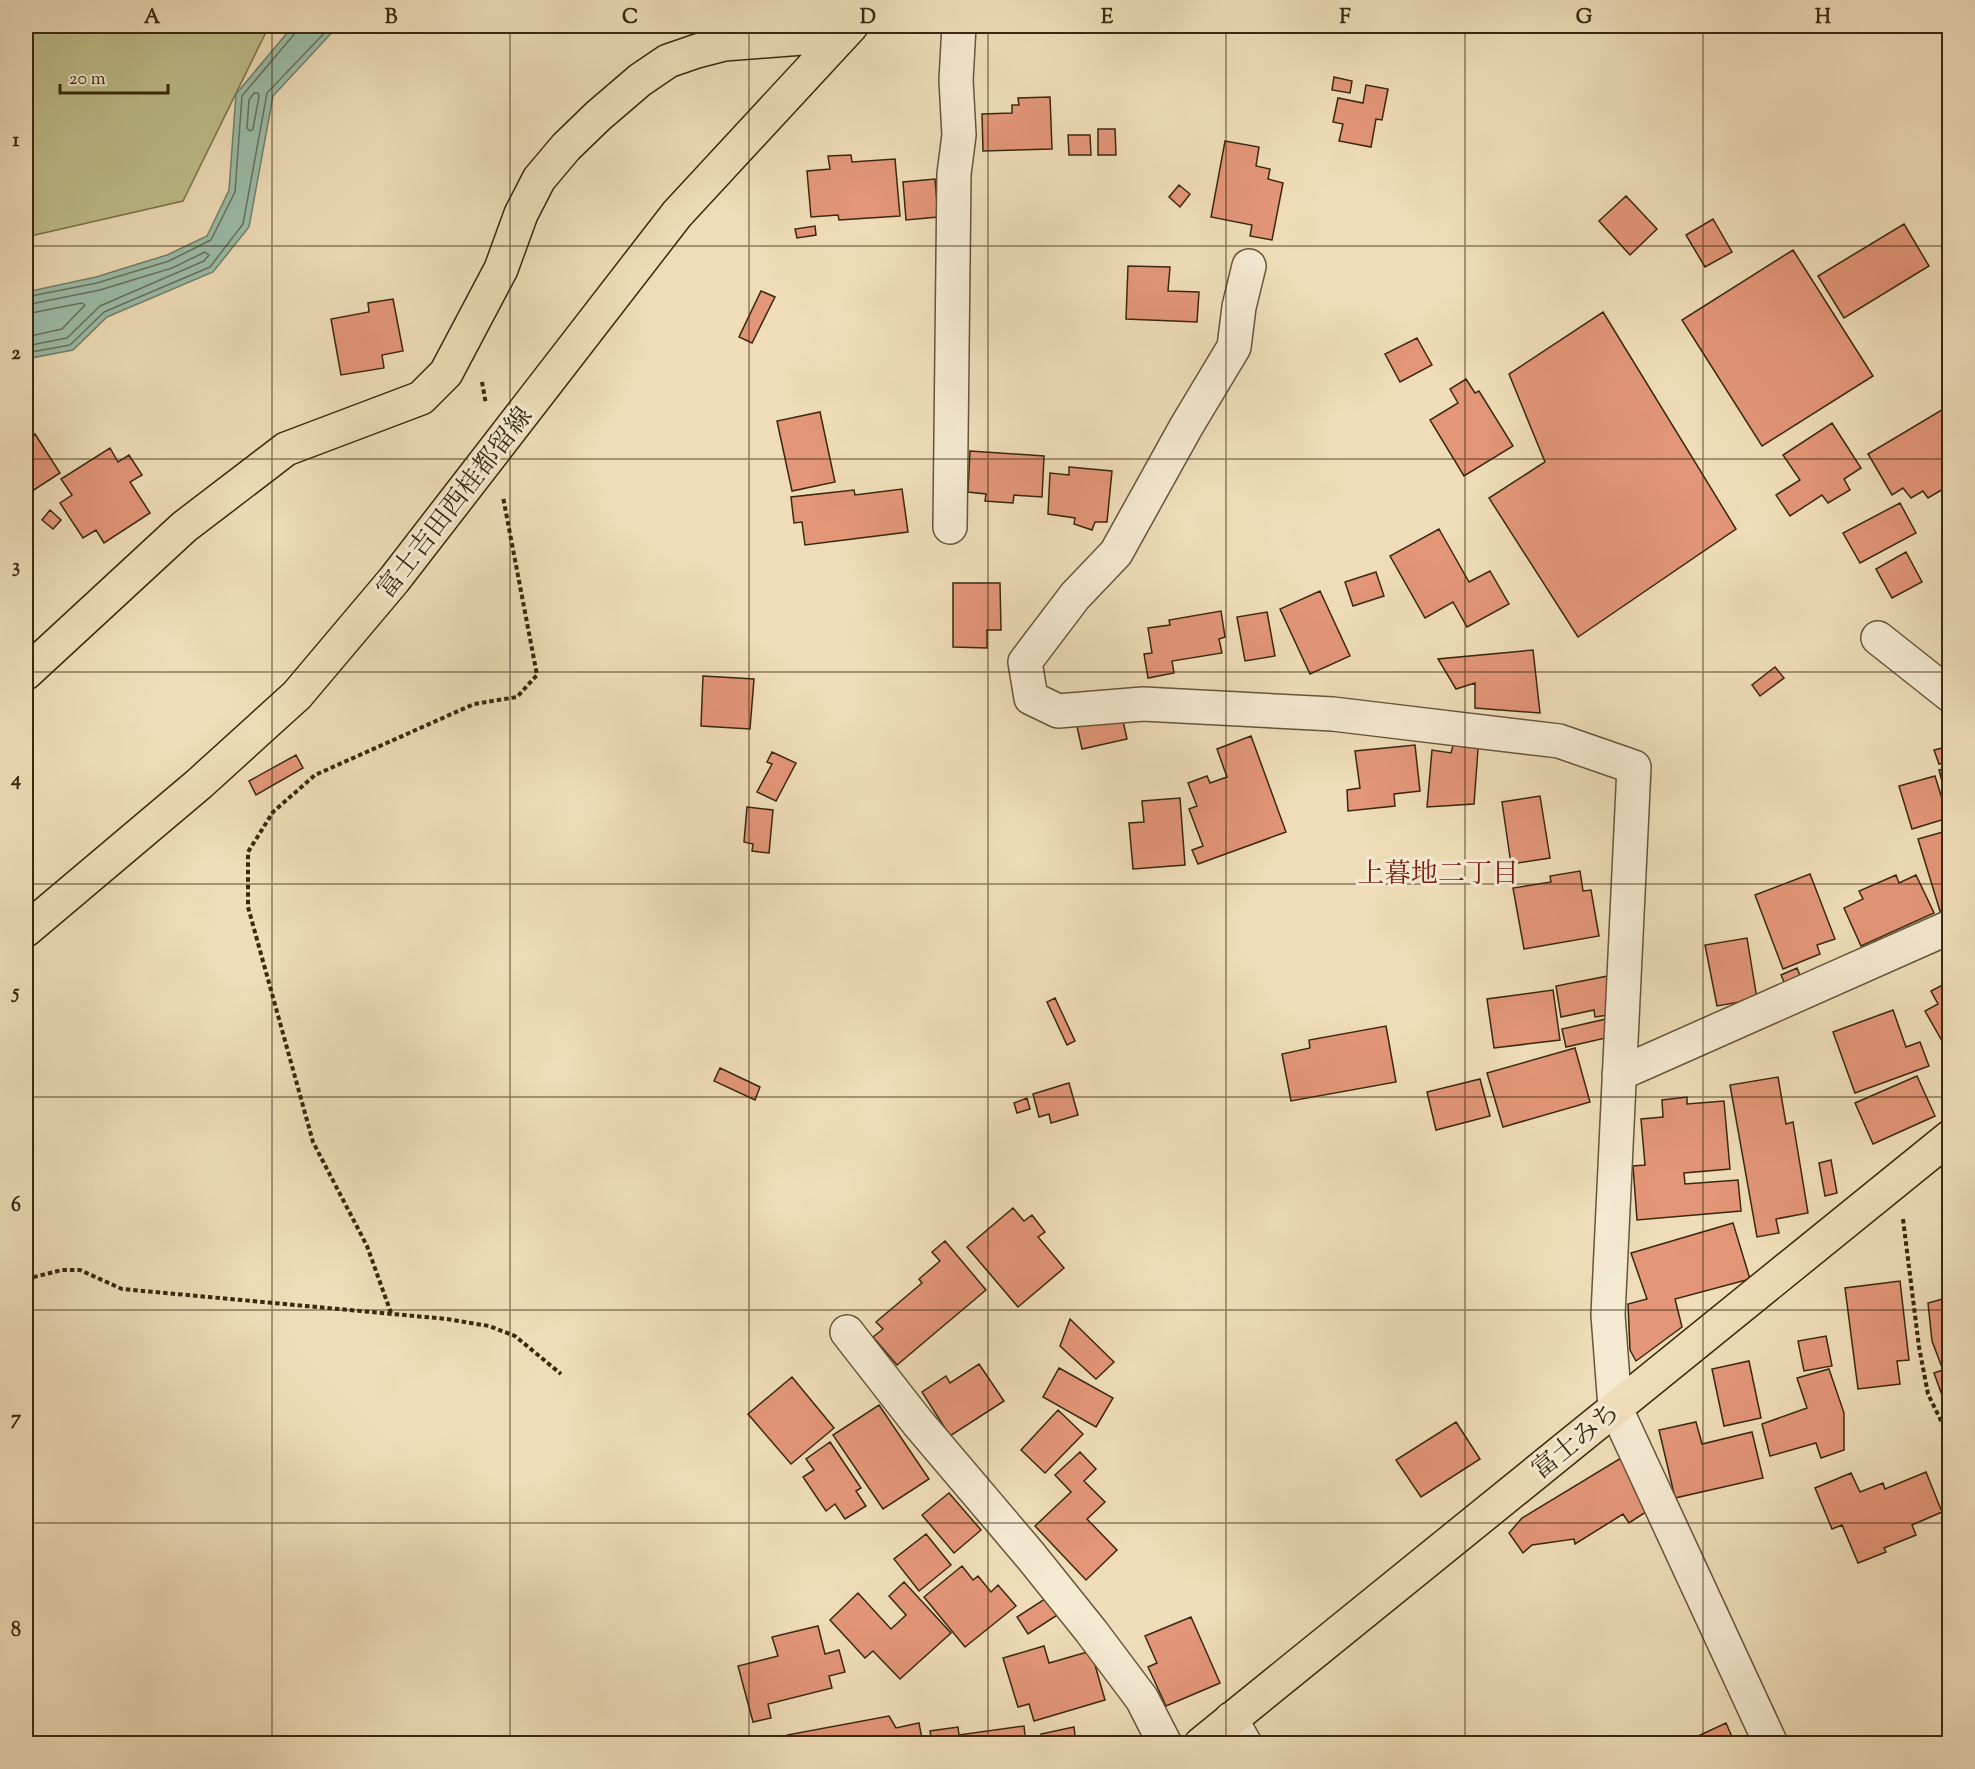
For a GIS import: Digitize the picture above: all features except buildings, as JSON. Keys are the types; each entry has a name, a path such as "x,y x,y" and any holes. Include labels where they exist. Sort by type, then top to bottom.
{"main road":[{"name":"富士吉田西桂都留線","path":"26,673 184,527 286,449 421,398 446,373 501,269 522,214 539,179 566,147 640,81 668,61 724,44 846,30"},
{"name":"富士吉田西桂都留線","path":"26,930 200,784 297,695 394,580 677,214 846,30"},
{"name":"富士みち","path":"1201,1743 1238,1731 1615,1407 1950,1137"}],"street":[{"path":"950,527 954,174 959,135 956,80 958,26"},
{"path":"1249,266 1239,307 1234,347 1186,427 1116,553 1075,596 1025,662 1031,698 1058,711 1143,705 1345,715 1559,741 1634,767 1608,1315 1615,1407 1771,1743"},
{"path":"1878,638 1950,695"},
{"path":"1619,1074 1950,927"},
{"path":"846,1332 918,1423 1091,1631 1142,1700 1165,1743"}],"path":[{"path":"471,325 487,407"},
{"path":"392,1313 367,1246 313,1142 248,907 248,852 273,812 315,775 474,704 517,697 537,675 502,489"},
{"path":"1898,1179 1919,1347 1928,1394 1950,1439"},
{"path":"26,1279 62,1270 80,1270 122,1289 392,1313 489,1326 515,1336 561,1374"}],"shaded area":[{"path":"26,26 269,26 183,201 26,237"}],"water":[{"path":"293,26 338,26 273,96 249,227 213,272 107,317 73,350 26,359 26,292 96,277 167,255 207,236 229,190 236,94"}],"district":[{"name":"上暮地二丁目","path":"1438,873"}]}
